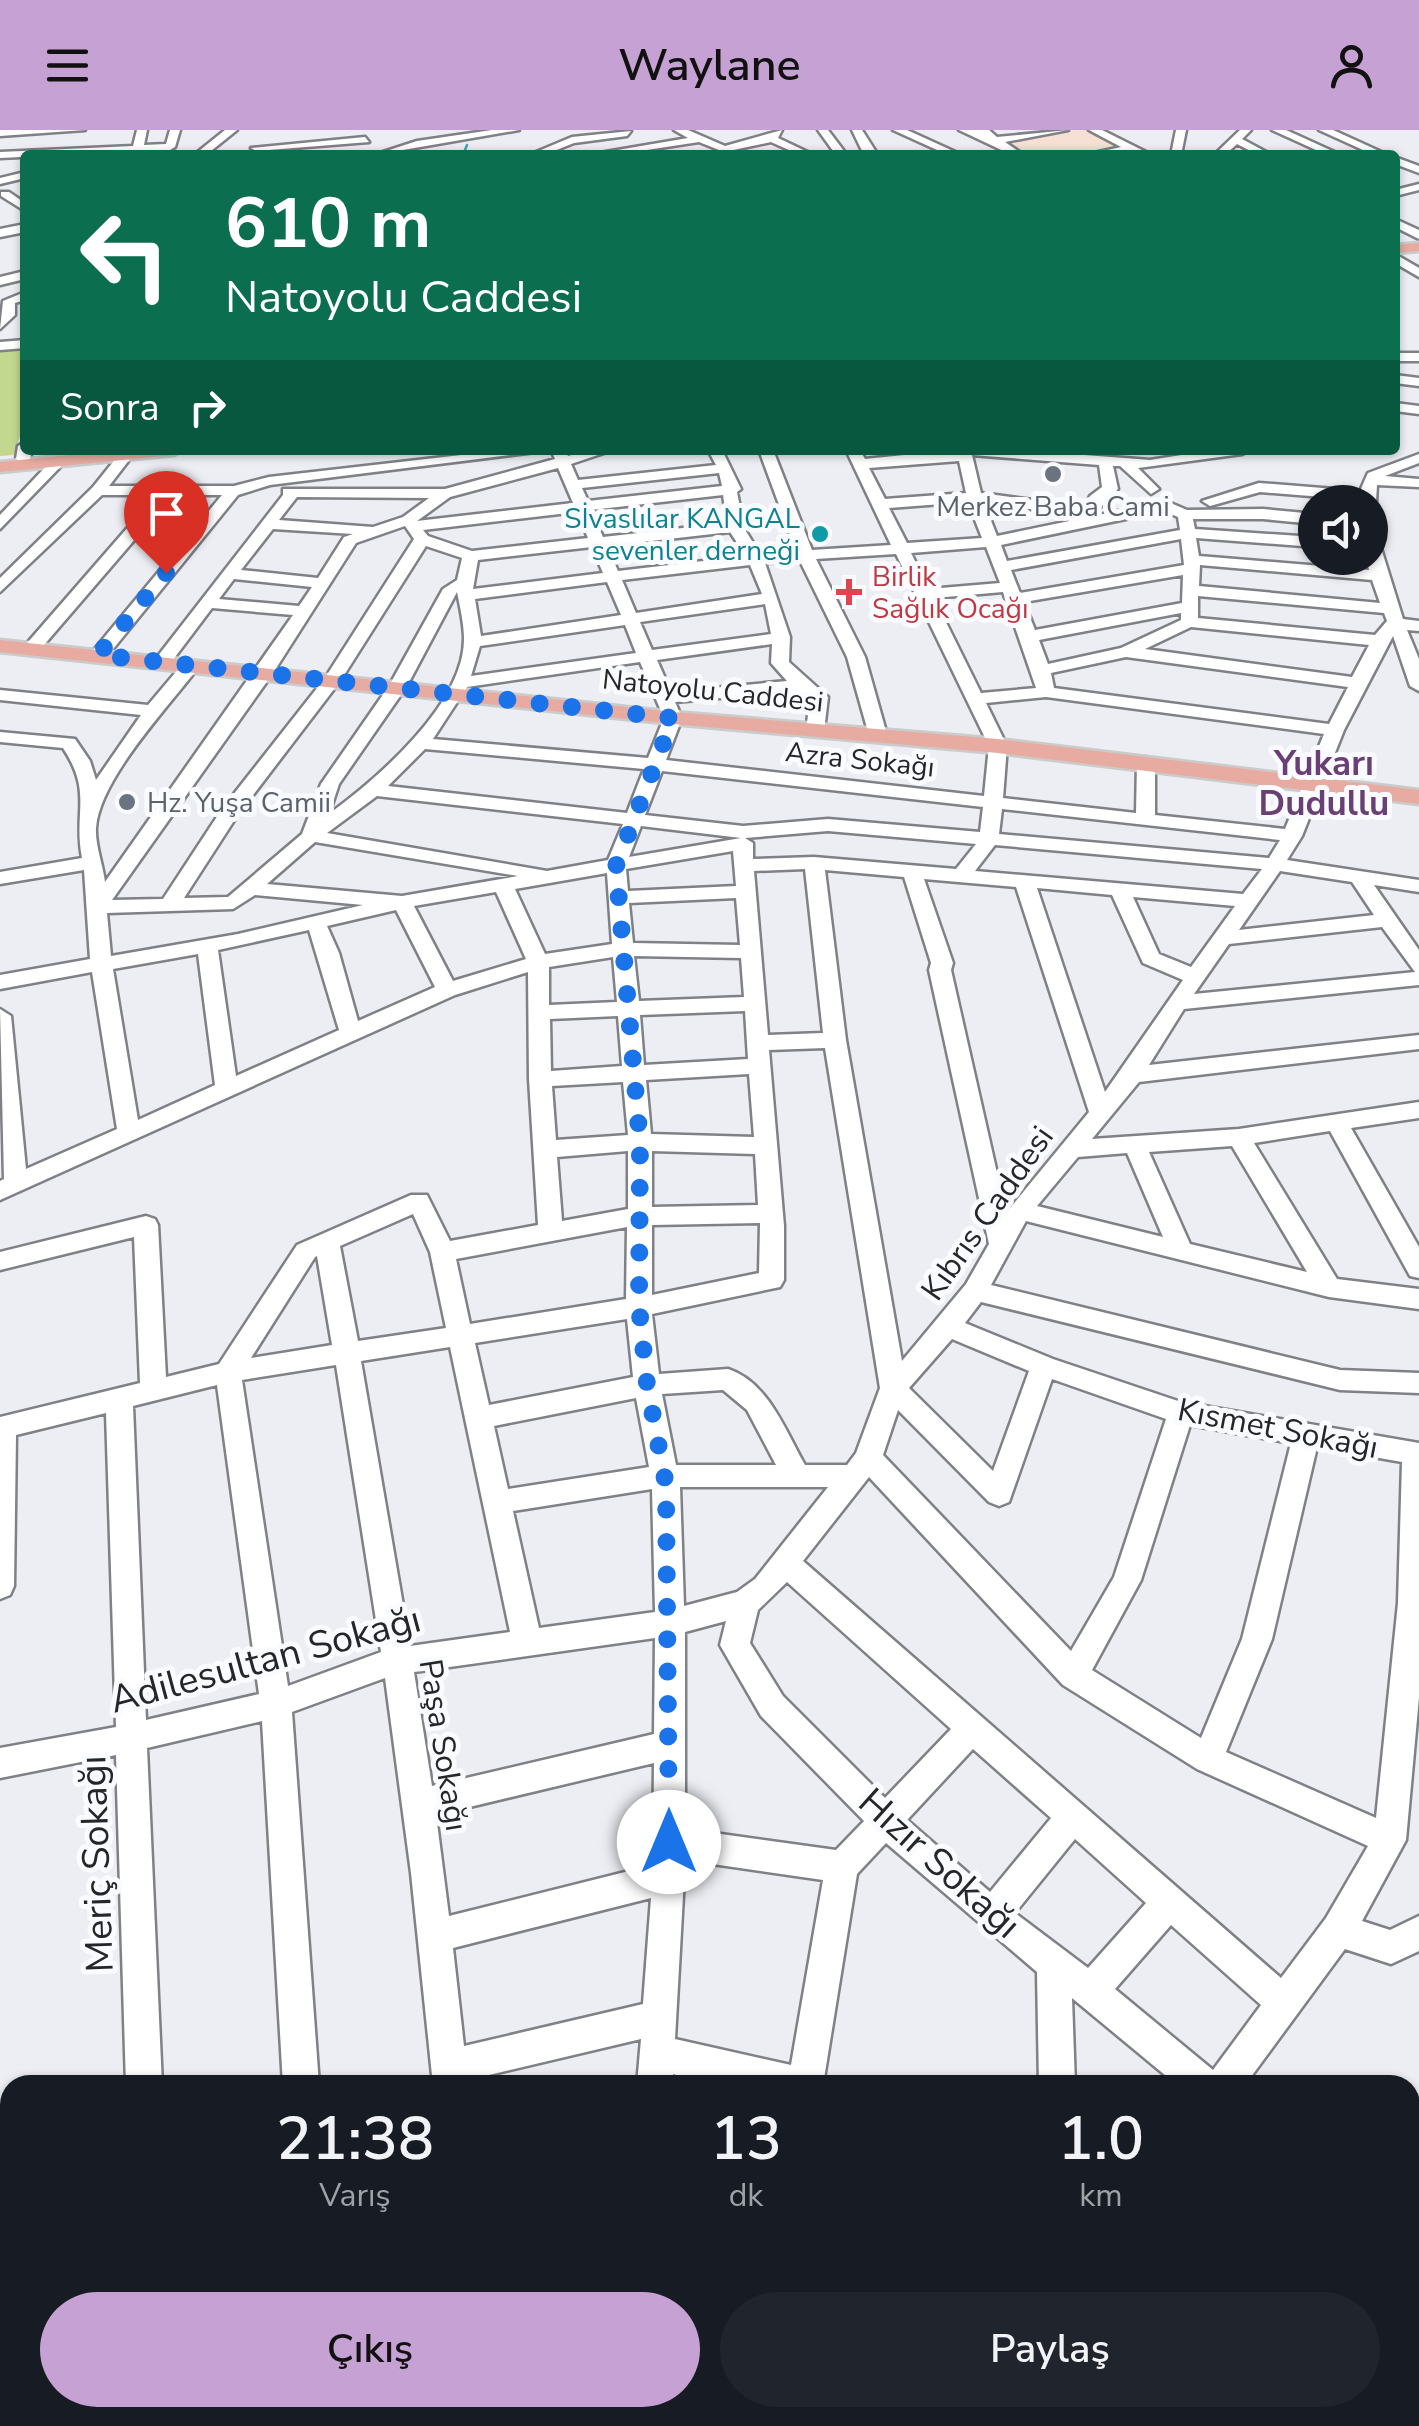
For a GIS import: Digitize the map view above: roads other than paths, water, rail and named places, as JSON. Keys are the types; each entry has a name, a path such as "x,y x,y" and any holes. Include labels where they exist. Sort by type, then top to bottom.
{"main road":[{"path":"0,464 100,455"},
{"name":"Natoyolu Caddesi","path":"0,646 332,680 458,687 667,708 815,731 998,746 1419,796"}],"street":[{"path":"0,132 80,130"},
{"path":"138,149 142,130"},
{"path":"175,130 192,130"},
{"path":"206,150 232,130"},
{"path":"310,130 320,150 362,135"},
{"path":"555,130 572,140"},
{"path":"679,130 732,150"},
{"path":"823,130 838,150"},
{"path":"898,130 944,150"},
{"path":"964,130 995,140 1064,130"},
{"path":"982,130 1011,150"},
{"path":"1094,130 1136,150"},
{"path":"1162,130 1179,135"},
{"path":"1225,150 1246,130"},
{"path":"1277,130 1324,150"},
{"path":"1324,130 1371,150"},
{"path":"417,150 456,134 510,131"},
{"path":"499,144 510,131"},
{"path":"547,150 572,140 628,131"},
{"path":"254,150 267,133"},
{"path":"717,150 774,135 801,150"},
{"path":"653,150 700,139"},
{"path":"1236,140 1257,150"},
{"path":"1120,150 1132,148"},
{"path":"115,150 146,150"},
{"path":"0,260 20,275"},
{"path":"0,324 9,316 5,302"},
{"path":"0,587 98,490 119,455"},
{"path":"387,455 397,495"},
{"path":"266,524 372,531 415,528 596,455"},
{"path":"718,455 733,488 735,527 756,559 782,636 780,663 800,685 819,697 815,731"},
{"path":"768,455 806,556 856,657 878,736"},
{"path":"899,455 856,457 998,746 996,801 989,840 960,878"},
{"path":"964,455 974,497 1042,670 1046,692"},
{"path":"1087,455 1150,464 1209,455"},
{"path":"1115,458 1151,488"},
{"path":"1095,516 1095,499 1110,489 1115,458"},
{"path":"1371,485 1373,476 1419,458"},
{"path":"0,524 59,461"},
{"path":"98,655 234,490 270,480 391,468 726,468"},
{"path":"98,490 445,494 564,471 733,488"},
{"path":"564,471 667,708 616,866 640,1142 639,1306 647,1384 664,1476 670,1623 669,1877 657,2069 717,2069 750,2075"},
{"path":"1388,489 1419,483"},
{"path":"1210,501 1259,487 1298,489"},
{"path":"31,649 168,492"},
{"path":"163,661 293,492"},
{"path":"168,907 230,814 332,680 415,528 445,494"},
{"path":"879,504 974,497 1095,516"},
{"path":"311,836 330,784 398,686 454,584 465,589 613,578 756,559 992,542 1095,516 1166,506 1186,524 1298,540"},
{"path":"1002,566 1186,524 1263,514 1298,517"},
{"path":"1186,524 1191,564 1189,606"},
{"path":"415,528 472,556 735,527"},
{"path":"97,907 264,673 350,540 372,531"},
{"path":"240,896 311,836 374,790 421,744 458,687 473,642 465,589 472,556"},
{"path":"926,594 1012,593 1191,564 1380,576 1419,686"},
{"path":"233,574 323,582"},
{"path":"473,642 770,598"},
{"path":"208,603 303,612"},
{"path":"1027,637 1189,606 1392,616 1419,626"},
{"path":"1126,652 1189,606 1379,641"},
{"name":"Kıbrıs Caddesi","path":"670,1623 745,1602 766,1588 861,1467 893,1388 948,1328 975,1291 1020,1211 1132,1074 1292,836 1336,730 1392,616"},
{"path":"458,687 782,636"},
{"path":"1042,670 1126,652 1358,684"},
{"path":"128,1134 101,962 93,862 86,830 93,798 153,711 192,664"},
{"path":"667,708 800,685"},
{"path":"976,699 1046,692 1336,730"},
{"path":"0,695 153,711"},
{"path":"0,737 69,743 81,761 93,798"},
{"name":"Azra Sokağı","path":"421,744 652,764 1292,836"},
{"path":"1145,820 1146,763"},
{"path":"374,790 632,822 814,864 1248,901"},
{"path":"0,982 207,945 402,902 743,847 828,825 1274,864 1419,886"},
{"path":"311,836 558,876"},
{"path":"0,1586 2,1428 228,1372 639,1306 771,1280 770,1214 743,847"},
{"path":"0,878 93,862"},
{"path":"814,864 835,1040 893,1388 999,1494 1044,1366"},
{"path":"912,872 942,963 940,970 1001,1243"},
{"path":"1360,879 1419,966"},
{"path":"1024,880 1100,1111"},
{"path":"503,885 538,962 540,1078 551,1230"},
{"path":"1120,890 1150,958 1196,976"},
{"path":"620,897 746,892"},
{"path":"97,907 168,907 240,896 402,902"},
{"path":"402,902 447,990"},
{"path":"1223,938 1386,920"},
{"path":"315,921 329,952 350,1030"},
{"path":"207,945 228,1090"},
{"path":"0,1016 8,1187 228,1090 350,1030 447,990 538,962 626,949 750,952"},
{"path":"1177,1002 1419,978"},
{"path":"538,1012 753,1004"},
{"path":"540,1078 635,1070 835,1040"},
{"path":"1132,1074 1419,1042"},
{"path":"1069,1150 1239,1137 1419,1110"},
{"path":"1336,1122 1419,1269"},
{"path":"1239,1137 1329,1286"},
{"path":"548,1150 640,1142 763,1146"},
{"path":"1134,1143 1182,1252"},
{"path":"300,2075 276,1704 228,1372 306,1251 419,1201 442,1252 527,1640"},
{"path":"1020,1211 1329,1286 1419,1299"},
{"path":"442,1252 638,1216 770,1214"},
{"path":"0,1262 146,1225 154,1390"},
{"name":"Paşa Sokağı","path":"326,1240 420,1804 438,1935 450,2075"},
{"path":"975,1291 1340,1380 1419,1383"},
{"name":"Kısmet Sokağı","path":"948,1328 1181,1413 1416,1454 1416,1604 1390,1840 1338,1930 1231,2075"},
{"path":"479,1418 647,1384 728,1378 756,1402 795,1473"},
{"name":"Meriç Sokağı","path":"119,1399 144,2075"},
{"path":"1074,1675 1127,1580 1181,1413"},
{"path":"1208,1758 1257,1639 1306,1437"},
{"path":"498,1502 664,1476 861,1467 1074,1675 1208,1758 1390,1840"},
{"path":"787,1565 1283,2002"},
{"name":"Hızır Sokağı","path":"745,1602 735,1645 772,1706 909,1844 1192,2075"},
{"name":"Adilesultan Sokağı","path":"0,1763 276,1704 395,1661 670,1623"},
{"path":"807,2075 842,1867 972,1728"},
{"path":"420,1804 669,1744"},
{"path":"992,1915 1073,1817"},
{"path":"669,1842 842,1867"},
{"path":"438,1935 669,1877"},
{"path":"1091,1991 1169,1902"},
{"path":"1338,1930 1391,1947 1419,1932"},
{"path":"1054,1963 1057,2075"},
{"path":"454,2075 660,2017"}],"waterway":[{"path":"465,150 467,145"}],"place":[{"name":"Merkez Baba Cami","path":"1053,474"},
{"name":"Sİvaslılar KANGAL sevenler derneği","path":"820,534"},
{"name":"Birlik Sağlık Ocağı","path":"849,592"},
{"name":"Hz. Yuşa Camii","path":"127,802"}],"district":[{"name":"Yukarı Dudullu","path":"1324,783"}]}
